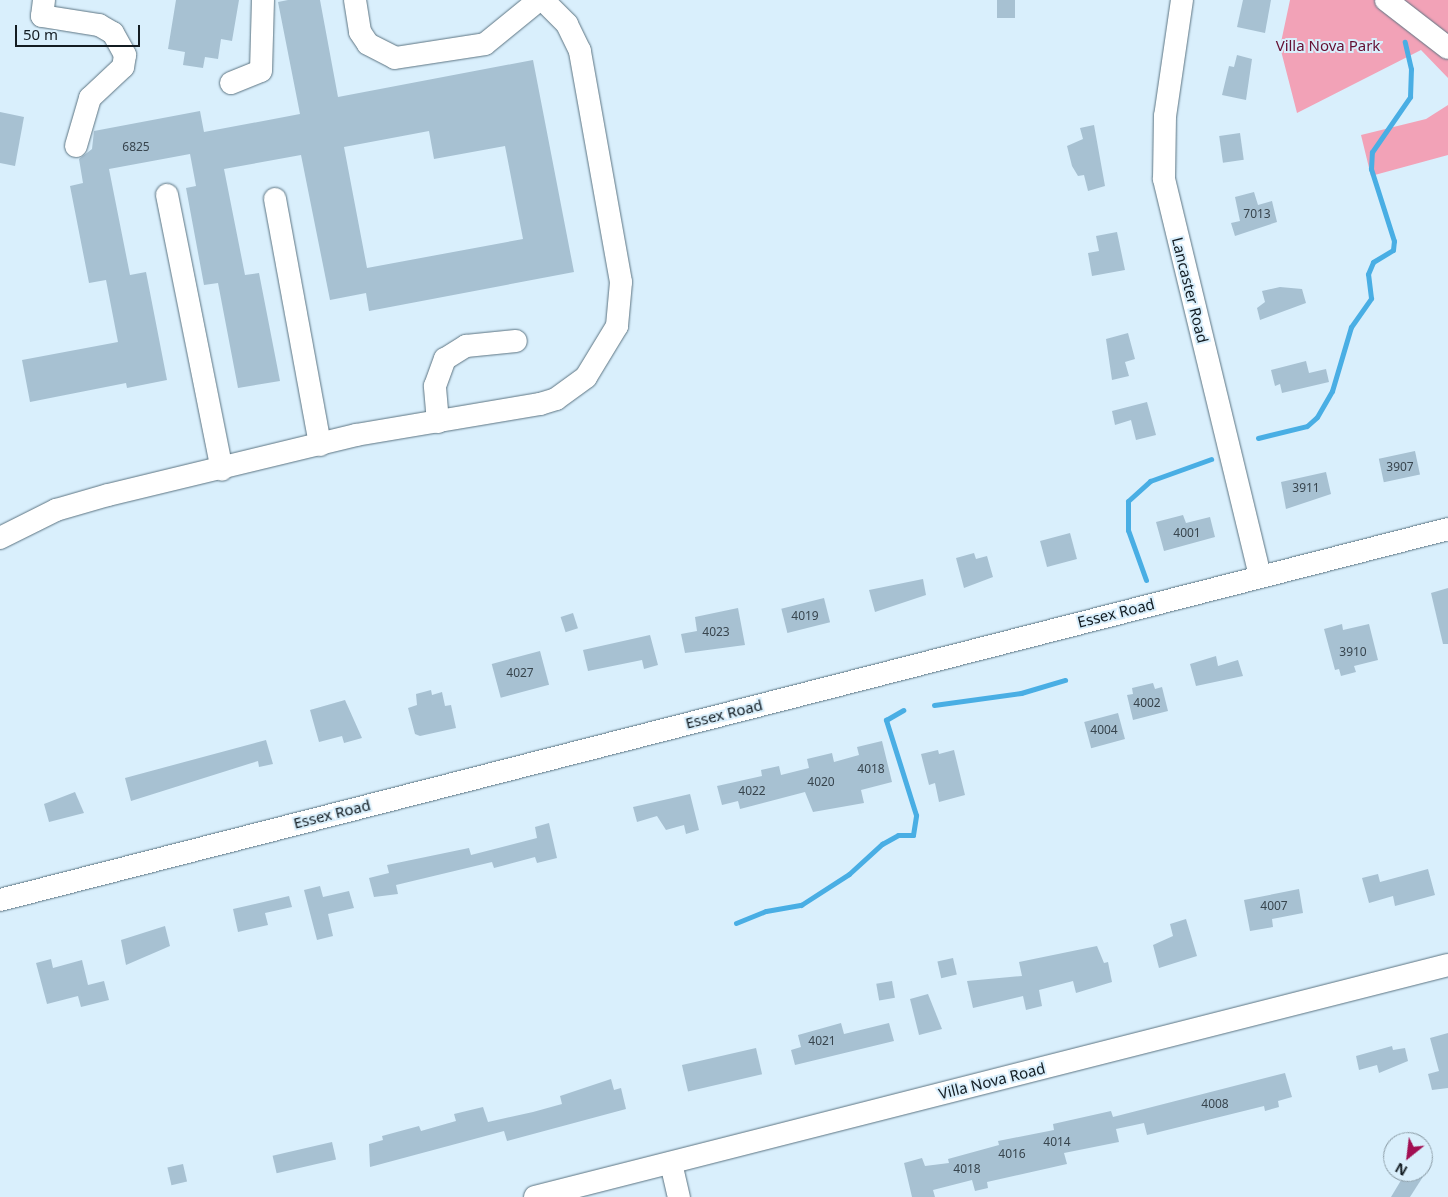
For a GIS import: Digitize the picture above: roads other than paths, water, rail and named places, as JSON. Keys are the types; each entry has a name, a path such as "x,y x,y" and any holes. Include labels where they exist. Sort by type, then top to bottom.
{"street":[{"path":"44,0 42,16 100,25 113,33 125,55 123,67 90,98 76,146"},
{"path":"231,83 261,71 263,0"},
{"path":"0,538 56,510 320,445 556,399 586,377 617,326 620,282 580,51 567,24 541,0 485,44 394,58 368,44 360,32 355,0"},
{"name":"Lancaster Road","path":"1182,0 1165,116 1164,179 1260,576"},
{"path":"1386,0 1445,39"},
{"path":"167,195 222,470"},
{"path":"275,199 320,445"},
{"path":"438,422 435,386 445,359 466,346 516,341"},
{"name":"Essex Road","path":"0,900 1448,529"},
{"name":"Villa Nova Road","path":"535,1197 1448,965"},
{"path":"670,1163 679,1197"}],"waterway":[{"path":"1258,438 1307,426 1317,417 1332,391 1351,327 1371,298 1368,274 1373,262 1393,250 1394,241 1371,169 1372,152 1410,97 1411,69 1405,42"},
{"path":"1146,580 1128,530 1128,501 1150,481 1211,459"},
{"path":"934,705 1021,693 1065,680"},
{"path":"736,923 766,911 801,905 849,874 882,844 898,835 913,835 916,815 886,720 903,710"}],"park label":[{"name":"Villa Nova Park","path":"1328,46"}]}
